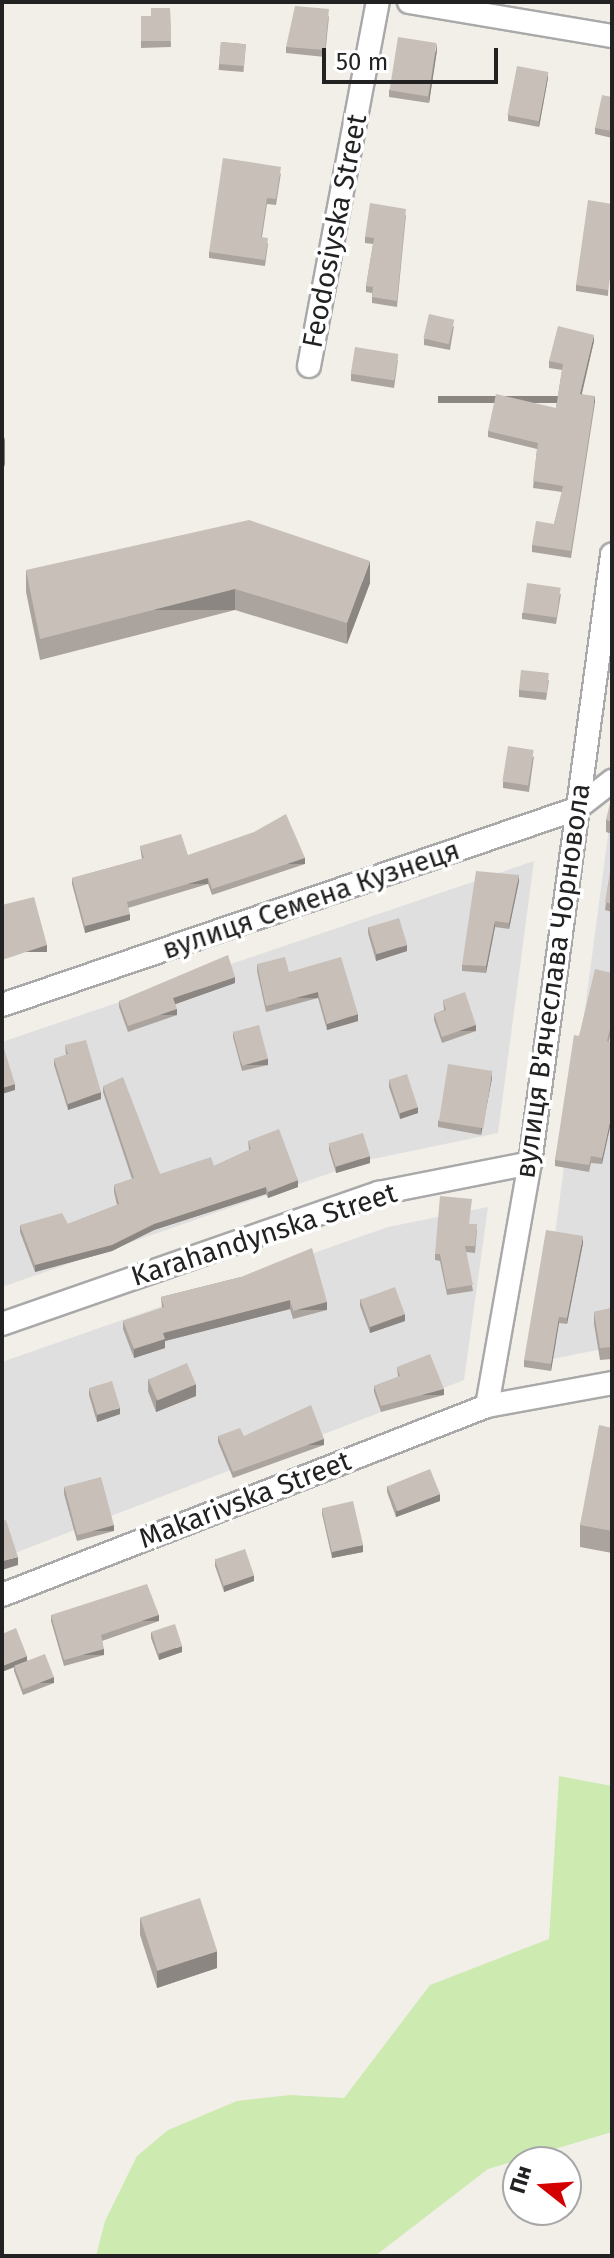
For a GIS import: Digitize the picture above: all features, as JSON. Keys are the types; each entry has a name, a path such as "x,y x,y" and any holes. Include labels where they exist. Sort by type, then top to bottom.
{"street":[{"name":"Feodosiyska Street","path":"309,366 378,2"},
{"path":"409,2 612,36"},
{"name":"вулиця В'ячеслава Чорновола","path":"487,1406 530,1163 612,555"},
{"name":"вулиця Семена Кузнеця","path":"2,1005 576,809 612,781"},
{"name":"Karahandynska Street","path":"2,1324 379,1193 530,1163"},
{"name":"Makarivska Street","path":"2,1595 487,1406 612,1383"}],"shaded area":[{"path":"612,826 612,1347 538,1362 609,828"},
{"path":"534,861 498,1133 368,1160 2,1287 2,1042"},
{"path":"488,1207 464,1380 2,1558 2,1362 388,1227"}],"green space":[{"path":"559,1776 612,1786 612,2132 565,2146 502,2146 502,2165 488,2169 375,2256 96,2256 105,2221 137,2156 168,2130 237,2101 290,2095 344,2098 430,1985 549,1939"}],"building":[{"path":"295,6 329,9 325,50 286,47"},
{"path":"151,8 170,8 171,41 141,41 141,16 151,16"},
{"path":"398,37 437,43 428,96 390,90"},
{"path":"221,42 246,44 244,66 219,64"},
{"path":"517,66 548,72 539,121 507,115"},
{"path":"602,95 612,97 612,131 595,128"},
{"path":"223,158 281,167 276,199 267,198 261,237 268,238 265,260 209,252"},
{"path":"588,200 612,204 612,267 608,290 576,285"},
{"path":"370,203 406,209 397,301 372,297 373,287 366,286 374,238 365,237"},
{"path":"429,314 454,320 449,344 423,338"},
{"path":"558,326 594,335 580,394 595,396 571,551 532,545 536,521 554,524 563,486 533,481 538,443 488,431 496,394 556,408 563,364 549,361"},
{"path":"355,347 398,354 394,381 351,374"},
{"path":"249,520 370,561 347,623 235,589 40,639 26,570"},
{"path":"527,583 561,588 556,617 523,613"},
{"path":"521,670 549,673 547,693 519,690"},
{"path":"508,746 534,750 528,786 502,782"},
{"path":"612,804 612,822 606,820"},
{"path":"286,814 305,858 212,889 208,878 127,902 130,914 85,926 72,878 144,858 140,846 181,834 188,855 254,832"},
{"path":"612,859 612,904 605,902"},
{"path":"476,871 519,875 509,923 495,921 486,966 462,965"},
{"path":"34,897 47,945 2,960 2,905"},
{"path":"399,918 407,945 377,954 368,927"},
{"path":"228,955 235,977 173,998 177,1009 128,1026 119,1001"},
{"path":"285,957 289,972 341,957 358,1014 327,1024 318,992 266,1006 257,964"},
{"path":"595,969 612,973 612,1022 607,1041 612,1042 612,1112 602,1158 591,1156 589,1165 555,1160 574,1035 579,1036"},
{"path":"465,992 476,1025 442,1037 434,1014 446,1010 443,1000"},
{"path":"259,1025 268,1059 242,1066 233,1032"},
{"path":"86,1040 101,1092 68,1104 54,1059 68,1054 65,1045"},
{"path":"2,1042 15,1084 2,1088"},
{"path":"448,1064 492,1071 483,1128 439,1121"},
{"path":"407,1074 418,1107 400,1113 389,1080"},
{"path":"123,1077 160,1174 211,1157 214,1166 251,1149 248,1141 279,1129 298,1180 268,1192 266,1187 154,1224 112,1245 35,1265 20,1225 62,1213 68,1224 119,1204 114,1185 134,1178 103,1086"},
{"path":"363,1133 370,1156 336,1166 329,1144"},
{"path":"440,1196 472,1199 469,1224 477,1224 475,1246 465,1246 473,1285 447,1289 440,1254 435,1254"},
{"path":"546,1230 583,1236 567,1318 559,1317 551,1364 524,1360"},
{"path":"312,1248 327,1302 293,1311 290,1300 163,1333 165,1339 134,1349 123,1321 164,1307 161,1297 241,1277"},
{"path":"395,1287 405,1314 370,1327 360,1300"},
{"path":"612,1308 612,1347 600,1348 594,1312"},
{"path":"430,1354 444,1389 381,1406 374,1386 400,1376 397,1367"},
{"path":"187,1363 196,1384 157,1401 148,1379"},
{"path":"112,1381 120,1408 97,1415 89,1388"},
{"path":"311,1405 324,1439 233,1472 218,1436 240,1428 244,1436"},
{"path":"599,1425 612,1428 612,1531 580,1525"},
{"path":"430,1469 440,1494 397,1511 387,1486"},
{"path":"101,1477 114,1525 77,1535 64,1487"},
{"path":"353,1501 363,1545 332,1552 322,1508"},
{"path":"6,1520 18,1557 2,1561 2,1521"},
{"path":"245,1549 254,1575 224,1586 215,1559"},
{"path":"147,1584 159,1615 101,1635 104,1649 64,1660 51,1615"},
{"path":"175,1624 182,1646 158,1654 151,1632"},
{"path":"16,1628 27,1656 2,1666 2,1634"},
{"path":"45,1654 54,1677 23,1689 14,1666"},
{"path":"200,1898 217,1951 157,1971 140,1917"}]}
